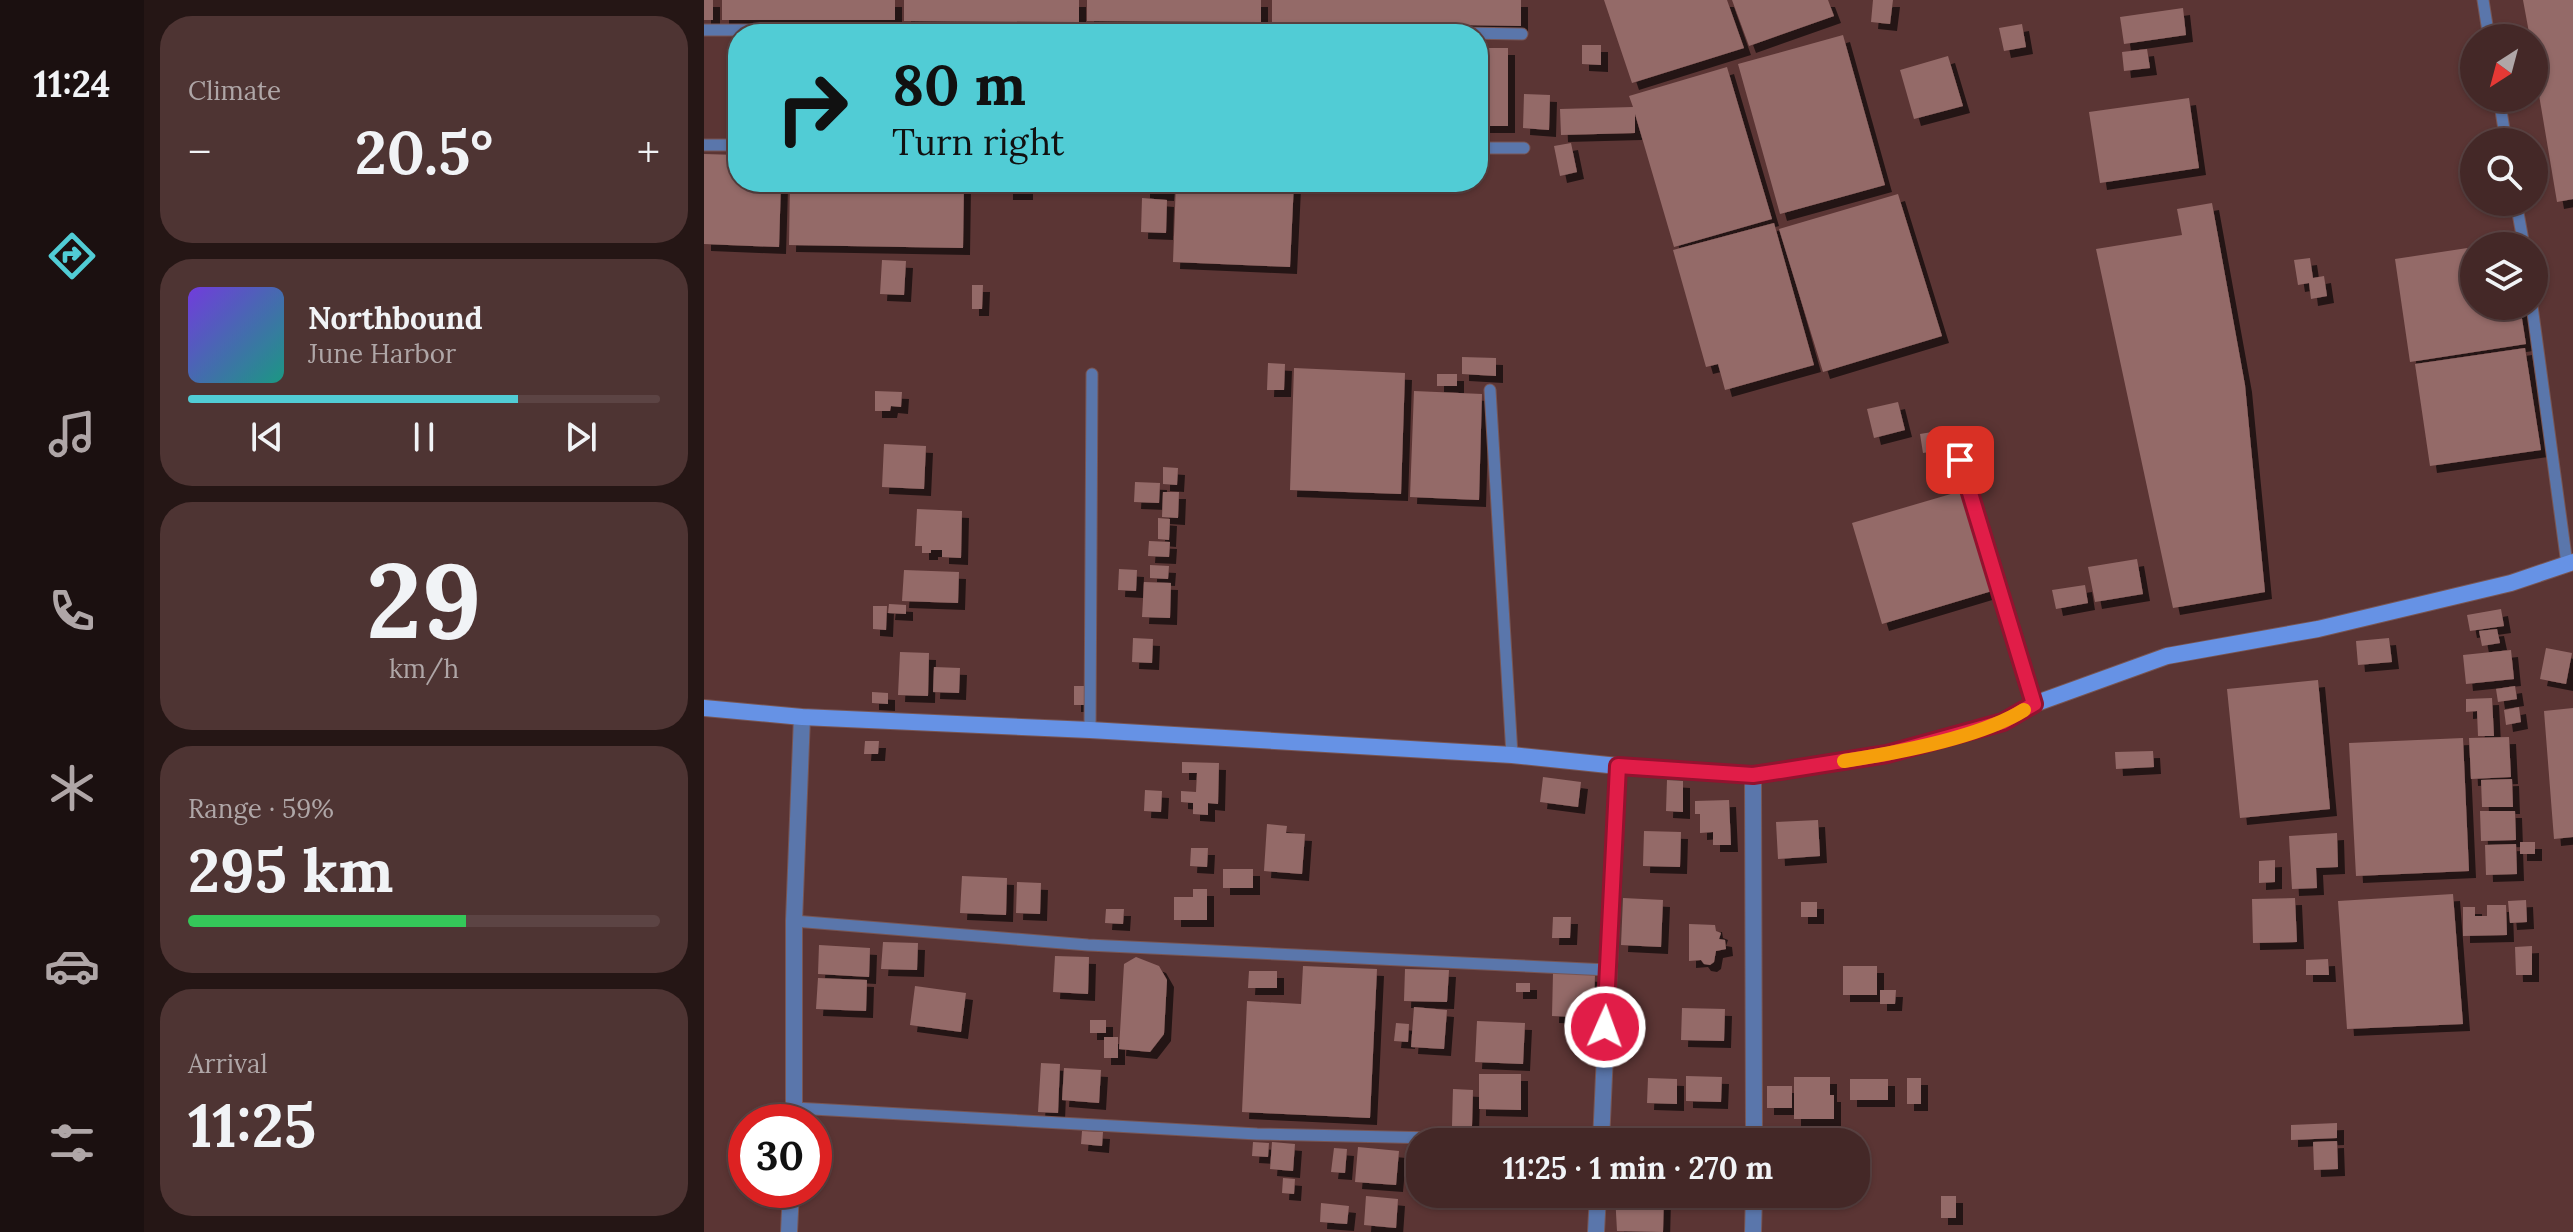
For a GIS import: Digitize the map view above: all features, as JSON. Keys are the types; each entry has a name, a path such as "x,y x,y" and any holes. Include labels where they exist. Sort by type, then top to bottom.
{"street":[{"path":"704,708 802,717 1090,730 1512,755 1753,775 1887,754 2003,722 2034,704 2167,656 2318,629 2511,583 2570,563"},
{"path":"795,1104 794,921 802,717"},
{"path":"1602,1128 1618,766"},
{"path":"1753,775 1754,1128"},
{"path":"789,1232 790,1208"},
{"path":"1596,1232 1597,1208"},
{"path":"1753,1232 1754,1208"}],"lane":[{"path":"2483,0 2487,24"},
{"path":"704,30 728,30"},
{"path":"1488,33 1522,34"},
{"path":"704,145 728,145"},
{"path":"1488,148 1524,148"},
{"path":"2534,320 2570,563"},
{"path":"1090,730 1092,374"},
{"path":"1490,390 1512,755"},
{"path":"1960,460 2034,704"},
{"path":"794,921 1088,945 1608,970"},
{"path":"832,1117 1406,1139"}],"building":[{"path":"704,0 713,0 713,20 704,20"},
{"path":"722,0 895,0 895,20 722,20"},
{"path":"904,0 1079,0 1079,22 904,21"},
{"path":"1087,0 1261,0 1261,22 1087,21"},
{"path":"1272,0 1521,0 1521,26 1272,22"},
{"path":"1604,0 1727,0 1744,48 1632,83"},
{"path":"1732,0 1828,0 1834,16 1749,46"},
{"path":"1873,0 1893,0 1890,24 1871,22"},
{"path":"2523,0 2573,0 2573,199 2557,202 2548,148 2548,128 2545,128 2542,112 2548,112 2548,24 2527,24"},
{"path":"2183,8 2186,35 2124,44 2120,17"},
{"path":"2022,24 2026,47 2004,51 1999,28"},
{"path":"1843,35 1885,185 1780,214 1738,64"},
{"path":"1582,45 1601,45 1601,65 1582,64"},
{"path":"1488,48 1508,48 1508,126 1488,126"},
{"path":"2147,49 2150,68 2124,71 2122,52"},
{"path":"1948,56 1963,106 1914,119 1900,70"},
{"path":"1727,67 1772,219 1674,247 1635,114 1635,133 1561,135 1560,109 1633,107 1629,96"},
{"path":"1524,94 1550,95 1549,130 1523,128"},
{"path":"2189,98 2199,168 2100,183 2089,112"},
{"path":"1571,143 1577,172 1560,176 1554,146"},
{"path":"704,154 728,155 728,192 781,192 779,247 704,244"},
{"path":"790,192 964,192 963,248 789,245"},
{"path":"1176,192 1294,192 1290,267 1173,262"},
{"path":"1898,194 1942,336 1823,372 1779,229"},
{"path":"1142,198 1167,200 1166,233 1141,232"},
{"path":"2212,203 2245,385 2265,592 2173,608 2096,249 2182,235 2177,209"},
{"path":"1774,223 1814,365 1725,390 1718,364 1706,367 1673,250"},
{"path":"2460,249 2460,320 2522,320 2526,344 2410,362 2395,259"},
{"path":"2310,258 2313,278 2324,276 2327,296 2311,299 2309,283 2298,285 2294,260"},
{"path":"882,260 906,261 904,295 880,294"},
{"path":"972,285 983,285 982,309 972,309"},
{"path":"2525,348 2541,450 2430,466 2415,364"},
{"path":"1462,357 1496,358 1496,376 1462,374"},
{"path":"1268,363 1285,364 1284,390 1267,390"},
{"path":"1294,368 1405,373 1401,494 1290,490"},
{"path":"1437,374 1457,374 1457,386 1437,386"},
{"path":"875,391 902,392 901,407 891,406 890,411 875,411"},
{"path":"1414,391 1482,394 1479,500 1410,497"},
{"path":"1898,402 1905,430 1874,438 1867,409"},
{"path":"1950,429 1953,448 1923,453 1920,434"},
{"path":"884,444 926,446 924,489 882,487"},
{"path":"1163,467 1178,468 1177,485 1163,484"},
{"path":"1135,482 1160,483 1159,503 1134,502"},
{"path":"1961,491 1992,591 1882,624 1852,523"},
{"path":"1163,492 1179,492 1178,518 1162,517"},
{"path":"917,509 962,511 961,558 942,557 942,550 922,553 922,546 915,546"},
{"path":"1158,518 1170,519 1169,540 1158,539"},
{"path":"1149,541 1170,542 1169,557 1148,556"},
{"path":"2137,559 2143,594 2095,602 2088,567"},
{"path":"1150,565 1169,566 1168,579 1150,578"},
{"path":"1119,569 1137,570 1136,591 1118,590"},
{"path":"904,570 959,572 958,603 902,601"},
{"path":"1144,582 1171,583 1170,618 1142,617"},
{"path":"2085,585 2088,603 2056,609 2052,590"},
{"path":"889,604 906,605 906,614 888,613"},
{"path":"873,606 887,606 886,630 873,629"},
{"path":"2501,609 2504,626 2470,631 2467,615"},
{"path":"2497,629 2500,643 2482,646 2479,631"},
{"path":"1133,638 1153,639 1152,663 1132,662"},
{"path":"2389,638 2392,662 2358,665 2356,641"},
{"path":"2546,648 2572,653 2566,684 2540,679"},
{"path":"2511,650 2514,679 2466,684 2463,655"},
{"path":"900,652 929,653 928,696 898,695"},
{"path":"934,667 960,668 959,693 933,692"},
{"path":"2318,680 2330,809 2240,818 2227,689"},
{"path":"1074,686 1087,686 1087,705 1074,705"},
{"path":"2515,686 2517,699 2498,702 2496,689"},
{"path":"872,692 888,693 888,704 872,703"},
{"path":"2492,698 2494,736 2478,736 2477,711 2466,712 2466,699"},
{"path":"2519,707 2521,722 2506,725 2504,710"},
{"path":"2573,708 2573,837 2554,839 2544,711"},
{"path":"2509,737 2511,777 2471,779 2469,738"},
{"path":"2463,738 2469,871 2356,876 2349,743"},
{"path":"865,741 879,741 878,754 864,754"},
{"path":"2153,751 2154,767 2116,769 2115,752"},
{"path":"1182,762 1219,763 1218,804 1208,803 1208,815 1193,814 1193,803 1181,802 1181,791 1196,792 1197,773 1182,773"},
{"path":"1543,777 1581,782 1578,807 1540,802"},
{"path":"2512,779 2513,807 2482,807 2481,780"},
{"path":"1667,780 1683,781 1683,812 1666,811"},
{"path":"1145,790 1162,791 1161,812 1144,811"},
{"path":"1729,800 1731,845 1713,845 1713,832 1700,833 1700,814 1695,814 1695,801"},
{"path":"2480,811 2515,811 2516,840 2481,841"},
{"path":"1818,820 1820,856 1778,859 1776,822"},
{"path":"1267,824 1287,826 1286,833 1305,834 1302,874 1264,871"},
{"path":"1644,831 1681,832 1680,867 1643,866"},
{"path":"2337,833 2338,867 2316,868 2317,888 2292,889 2289,836"},
{"path":"2520,842 2535,842 2535,854 2520,854"},
{"path":"2516,844 2517,874 2486,875 2485,845"},
{"path":"1191,848 1208,848 1207,867 1190,866"},
{"path":"2275,860 2275,882 2259,883 2259,861"},
{"path":"1223,869 1253,869 1253,888 1223,888"},
{"path":"962,876 1007,878 1006,915 960,913"},
{"path":"1017,882 1041,883 1040,914 1016,913"},
{"path":"1193,889 1207,889 1207,920 1174,920 1174,897 1193,897"},
{"path":"2453,894 2463,1024 2347,1029 2338,901"},
{"path":"1623,898 1663,900 1661,947 1621,945"},
{"path":"2295,898 2297,942 2253,943 2252,899"},
{"path":"2526,900 2527,922 2510,923 2508,901"},
{"path":"1801,902 1817,902 1817,917 1801,917"},
{"path":"2487,905 2506,905 2507,935 2463,936 2463,907 2475,907 2475,916 2487,916"},
{"path":"1106,909 1124,909 1123,924 1105,923"},
{"path":"1553,917 1571,917 1570,938 1552,938"},
{"path":"1689,924 1715,925 1716,931 1721,933 1719,939 1725,940 1726,949 1716,951 1714,962 1710,965 1701,960 1689,961"},
{"path":"883,942 918,943 917,970 881,969"},
{"path":"819,945 870,948 869,977 818,974"},
{"path":"2532,946 2532,975 2516,975 2515,947"},
{"path":"1055,956 1089,957 1088,994 1053,992"},
{"path":"1136,957 1159,966 1167,980 1164,1034 1150,1052 1119,1049 1124,964"},
{"path":"2328,959 2329,975 2306,975 2306,960"},
{"path":"1303,966 1377,969 1370,1118 1242,1112 1247,1001 1301,1004"},
{"path":"1843,966 1877,966 1877,995 1843,995"},
{"path":"1405,969 1449,970 1447,1002 1404,1001"},
{"path":"1249,971 1277,971 1277,988 1248,988"},
{"path":"1553,973 1595,975 1593,1028 1574,1028 1575,1017 1552,1016"},
{"path":"818,978 867,980 866,1011 816,1009"},
{"path":"1516,983 1530,983 1530,992 1516,992"},
{"path":"915,986 966,993 961,1032 910,1025"},
{"path":"1880,990 1896,990 1895,1004 1880,1004"},
{"path":"1414,1007 1447,1010 1444,1049 1411,1047"},
{"path":"1682,1008 1725,1009 1724,1041 1681,1040"},
{"path":"1090,1020 1106,1020 1106,1033 1090,1033"},
{"path":"1477,1021 1525,1023 1523,1064 1475,1062"},
{"path":"1396,1023 1409,1024 1408,1042 1394,1041"},
{"path":"1104,1037 1118,1037 1118,1058 1104,1058"},
{"path":"1041,1063 1060,1064 1058,1113 1038,1112"},
{"path":"1064,1068 1101,1070 1099,1103 1062,1100"},
{"path":"1479,1074 1521,1074 1521,1110 1479,1109"},
{"path":"1686,1076 1722,1077 1721,1102 1686,1101"},
{"path":"1794,1077 1830,1077 1834,1119 1794,1119"},
{"path":"1648,1078 1677,1079 1677,1104 1647,1103"},
{"path":"1907,1078 1921,1078 1921,1104 1907,1104"},
{"path":"1850,1079 1888,1079 1888,1100 1850,1100"},
{"path":"1767,1086 1792,1086 1792,1108 1767,1108"},
{"path":"1453,1089 1473,1090 1472,1126 1452,1126"},
{"path":"2337,1123 2337,1138 2291,1140 2291,1125"},
{"path":"1082,1131 1103,1132 1102,1146 1081,1144"},
{"path":"2337,1141 2338,1169 2314,1170 2313,1142"},
{"path":"1253,1142 1269,1143 1268,1157 1252,1156"},
{"path":"1272,1142 1295,1144 1293,1171 1270,1169"},
{"path":"1358,1147 1399,1151 1396,1185 1355,1182"},
{"path":"1334,1148 1347,1149 1345,1173 1331,1172"},
{"path":"1283,1178 1295,1179 1294,1194 1282,1193"},
{"path":"1366,1196 1398,1199 1396,1228 1364,1225"},
{"path":"1941,1196 1956,1196 1956,1218 1941,1218"},
{"path":"1321,1203 1349,1206 1347,1224 1320,1222"},
{"path":"1616,1208 1664,1208 1663,1232 1617,1231"}],"slow traffic":[{"path":"1844,761 1887,754 2003,722 2024,710"}],"route":[{"path":"1605,1027 1618,766 1753,775 1780,771 1887,754 2003,722 2034,704 1960,460"}]}
